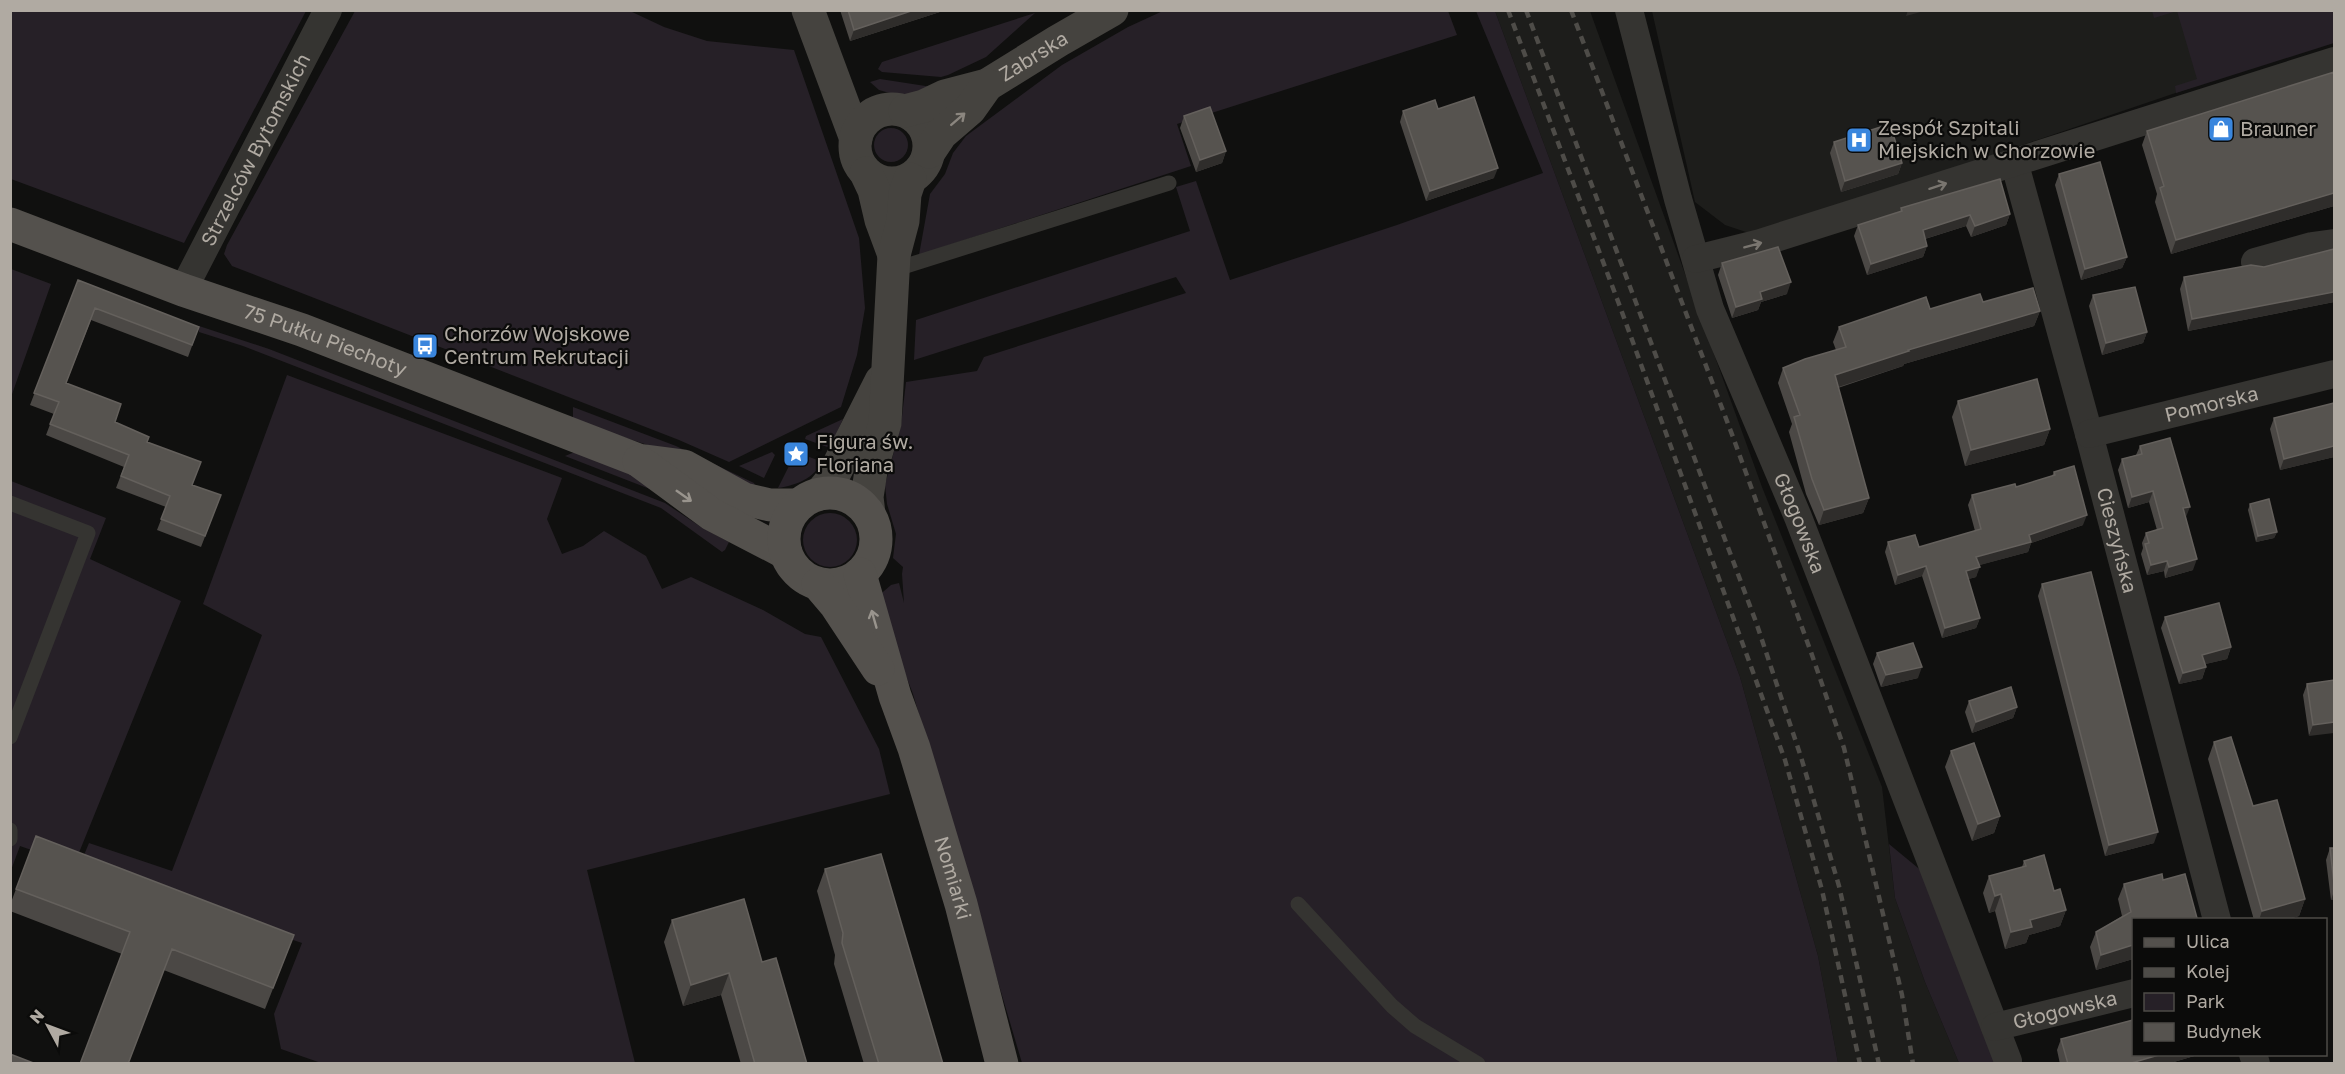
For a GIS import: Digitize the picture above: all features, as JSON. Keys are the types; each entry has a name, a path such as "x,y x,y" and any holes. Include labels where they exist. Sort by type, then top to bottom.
{"main road":[{"name":"75 Pułku Piechoty","path":"10,224 183,290 302,330 638,460 684,466 744,499 770,505 809,500"},
{"name":"75 Pułku Piechoty","path":"638,460 711,514 786,553"},
{"path":"842,495 862,505 869,514 875,529 876,545 871,560 860,574 847,582 833,585 818,584 804,578 793,567 786,553 784,532 791,513 809,500 842,495"},
{"name":"Nomiarki","path":"860,574 895,696 914,748 961,904 1002,1064"},
{"name":"Nomiarki","path":"818,584 835,604 895,696"}],"street":[{"name":"Strzelców Bytomskich","path":"183,290 328,10"},
{"path":"808,10 856,139 856,157 874,190 894,263"},
{"name":"Zabrska","path":"898,110 924,106 945,96 987,85 1112,10"},
{"name":"Głogowska","path":"1629,10 1672,177 1710,309 1798,517 2008,1061"},
{"path":"1696,259 1760,243 2334,61"},
{"path":"828,63 877,103 919,120 924,127 929,152 922,168 910,179 892,184 882,182 866,173"},
{"name":"Zabrska","path":"929,152 941,134 970,109 987,85"},
{"path":"856,139 865,120 877,112 898,110"},
{"name":"Cieszyńska","path":"2014,161 2090,434 2216,918"},
{"path":"869,514 867,497 871,471 885,423 894,263 903,221 905,194 910,179"},
{"path":"2255,262 2312,246 2334,243"},
{"path":"809,500 830,482 887,368"},
{"name":"Pomorska","path":"2090,434 2334,374"},
{"name":"Głogowska","path":"1995,1027 2132,993"}],"lane":[{"path":"894,263 1169,183"},
{"path":"10,503 88,533 10,737"},
{"path":"10,830 10,839"},
{"path":"1298,904 1384,997 1415,1026 1478,1064"}],"shaded area":[{"name":"Zespół Szpitali Miejskich w Chorzowie","path":"2334,10 2334,39 1896,188 1752,234 1725,225 1695,202 1652,11"},
{"path":"1495,11 1590,11 1762,487 1882,787 1895,898 1925,982 1959,1063 1838,1063 1818,956 1740,677"}],"green space":[{"path":"1165,10 1448,11 1457,35 1177,124 1191,166 919,255 930,194 945,174 953,153 966,136 1062,65 1128,27"},
{"path":"10,11 306,11 184,243 11,179"},
{"path":"355,11 630,11 664,27 707,41 794,50 859,238 865,308 857,355 841,407 729,462 679,440 232,266 224,254 227,245"},
{"path":"1476,11 1495,11 1740,677 1818,956 1838,1063 1022,1063 913,694 876,598 891,585 899,583 904,603 903,567 893,558 896,534 887,504 885,485 901,425 906,382 977,371 984,357 1186,293 1176,277 914,360 916,320 1190,231 1176,187 1196,181 1230,280 1397,225 1543,173"},
{"path":"2152,11 2177,11 2154,18"},
{"path":"2177,11 2334,11 2334,43 2176,93 2175,86 2197,79"},
{"path":"1035,13 986,57 948,75 941,77 882,72 878,69 882,62"},
{"path":"880,79 932,87 907,98 879,90 870,82"},
{"path":"891,128 903,133 908,145 903,157 891,162 879,157 874,145 879,133"},
{"path":"11,269 51,284 11,397"},
{"path":"199,326 269,349 665,503 729,542 722,552 661,508 243,346 199,332"},
{"path":"287,375 562,478 547,519 562,554 583,546 604,531 646,556 662,589 691,577 763,610 805,634 821,637 879,749 890,794 587,870 635,1063 324,1064 281,1049 274,1014 302,943 79,867 89,843 172,871 262,635 203,604"},
{"path":"573,407 676,446 754,483 757,490 682,456 573,421"},
{"path":"843,419 830,448 805,439 806,436"},
{"path":"577,451 612,464 673,498 565,456"},
{"path":"772,452 775,455 764,478 739,466"},
{"path":"801,454 823,462 804,480 778,488 793,458"},
{"path":"11,481 106,518 90,559 181,601 74,865 20,846 11,870"},
{"path":"825,513 835,513 849,521 855,530 857,540 855,550 849,559 835,567 825,567 808,555 803,545 803,535 815,518"},
{"path":"1889,844 1929,877 2000,1063 1959,1063 1925,982 1895,898"}],"building":[{"path":"848,10 914,10 854,30"},
{"path":"2334,72 2334,193 2176,240 2160,188 2164,186 2147,131"},
{"path":"1474,97 1498,168 1430,191 1403,111 1435,100 1438,109"},
{"path":"1210,107 1226,151 1200,160 1184,116"},
{"path":"1890,124 1902,163 1845,181 1834,142"},
{"path":"2100,162 2127,257 2085,269 2059,174"},
{"path":"2000,179 2010,214 1975,226 1970,215 1923,230 1927,246 1871,264 1858,225 1902,211 1901,208"},
{"path":"1778,247 1791,282 1760,292 1762,299 1736,307 1722,263"},
{"path":"2334,249 2334,292 2192,319 2184,277 2251,265 2264,267"},
{"path":"78,280 199,327 192,345 95,308 66,383 121,404 115,422 149,437 147,442 201,462 192,485 221,495 205,536 161,519 170,496 121,476 129,455 50,424 59,402 34,393"},
{"path":"2135,287 2147,332 2106,343 2093,295"},
{"path":"2033,288 2040,311 1908,350 1835,375 1869,498 1824,510 1812,479 1794,417 1800,415 1783,368 1846,347 1839,327 1926,297 1930,309 1980,294 1983,302"},
{"path":"2037,379 2050,429 1971,450 1958,401"},
{"path":"2334,403 2334,446 2284,459 2274,418"},
{"path":"2170,438 2190,507 2183,508 2197,559 2169,567 2167,561 2151,565 2145,544 2149,543 2146,533 2163,528 2153,491 2132,497 2122,459 2142,454 2140,446"},
{"path":"2074,466 2087,515 2029,535 2031,542 1976,557 1980,567 1966,571 1980,618 1945,628 1926,566 1898,575 1888,542 1915,535 1919,547 1981,529 1972,495 2015,484 2016,487 2055,475 2054,472"},
{"path":"2269,499 2277,532 2258,536 2250,504"},
{"path":"2091,572 2158,832 2109,845 2042,584"},
{"path":"2219,603 2231,647 2202,655 2206,667 2183,673 2165,617"},
{"path":"1913,643 1922,667 1886,675 1877,653"},
{"path":"2334,680 2334,722 2313,725 2307,684"},
{"path":"2011,687 2017,707 1976,722 1969,701"},
{"path":"2231,737 2253,806 2277,800 2305,899 2262,911 2214,742"},
{"path":"1974,743 2000,816 1978,824 1951,751"},
{"path":"36,836 294,935 273,988 172,949 128,1064 80,1064 130,932 16,889"},
{"path":"2330,848 2334,848 2334,883"},
{"path":"881,854 943,1064 879,1064 842,943 843,933 825,869"},
{"path":"2044,855 2054,891 2060,889 2066,910 2030,920 2032,927 2011,932 2001,894 1995,896 1989,876 2026,866 2024,861"},
{"path":"2162,874 2163,880 2185,874 2197,918 2132,918 2132,945 2101,955 2096,932 2131,912 2124,884"},
{"path":"744,899 762,962 776,958 807,1064 755,1064 729,973 691,985 672,920"},
{"path":"2132,1020 2132,1056 2155,1056 2128,1064 2068,1064 2061,1039"},
{"path":"10,1054 36,1064 10,1064"}],"railway":[{"path":"1508,10 1619,304 1785,760 1822,890 1860,1064"},
{"path":"1526,10 1756,622 1801,757 1839,886 1879,1064"},
{"path":"1571,10 1733,437 1844,748 1902,995 1913,1064"}],"place":[{"name":"Brauner","path":"2221,129"},
{"name":"Zespół Szpitali Miejskich w Chorzowie","path":"1859,140"},
{"name":"Chorzów Wojskowe Centrum Rekrutacji","path":"425,346"},
{"name":"Figura św. Floriana","path":"796,454"}]}
